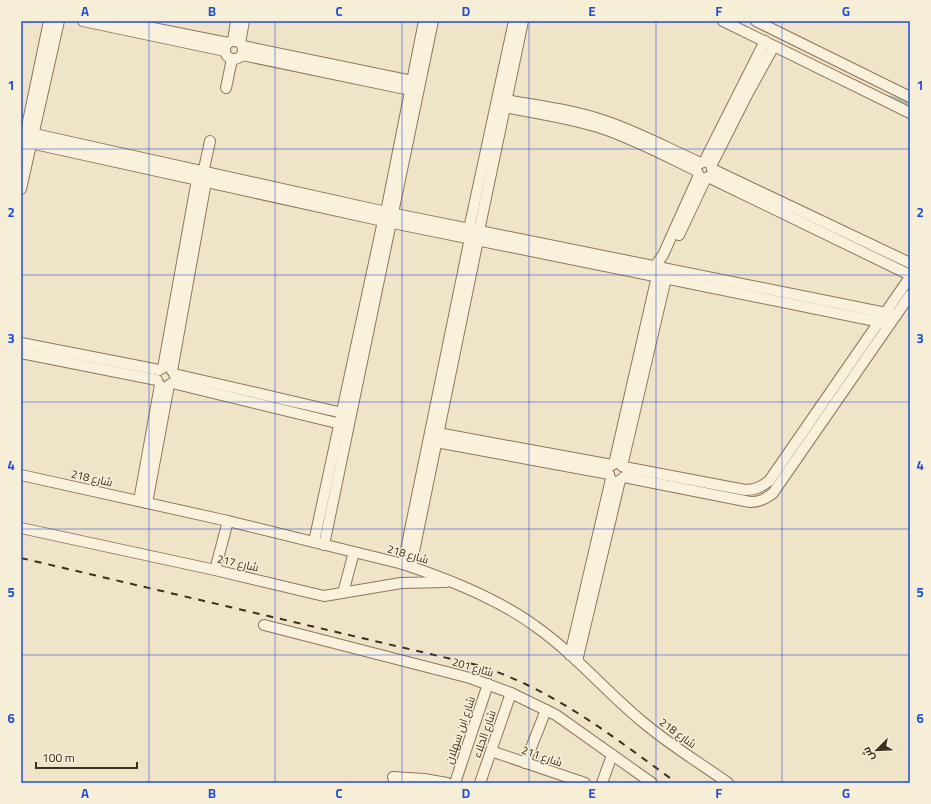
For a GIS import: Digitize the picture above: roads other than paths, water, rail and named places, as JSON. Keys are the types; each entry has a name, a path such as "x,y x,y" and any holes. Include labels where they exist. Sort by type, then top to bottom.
{"street":[{"path":"21,189 27,132 49,21"},
{"path":"27,132 59,21"},
{"path":"83,21 235,47"},
{"path":"118,21 411,86"},
{"path":"235,47 236,21"},
{"path":"226,88 232,59 227,56 235,47 244,21"},
{"path":"388,217 424,21"},
{"path":"319,543 388,217 433,21"},
{"path":"407,565 474,234 514,21"},
{"path":"474,234 506,104 523,21"},
{"path":"723,21 910,113"},
{"path":"756,21 910,97"},
{"path":"574,658 661,272 669,257 705,170 770,44"},
{"path":"437,438 617,471 752,490 769,481 910,276 632,131 586,115 506,104"},
{"path":"27,132 203,171 388,217"},
{"path":"143,502 203,171 210,141"},
{"path":"21,155 26,142"},
{"path":"26,142 201,182 388,217 696,279 896,315"},
{"path":"705,170 910,263"},
{"path":"696,279 890,324"},
{"path":"617,471 750,502 757,502 768,497 773,493 910,295"},
{"path":"21,343 166,377 346,414"},
{"path":"21,353 166,377 344,424"},
{"path":"427,469 437,438 445,380"},
{"name":"شارع 218","path":"21,475 228,521 407,565 476,593 517,614 547,634 644,722 728,783"},
{"path":"215,570 228,521"},
{"name":"شارع 217","path":"21,528 215,570 324,596 407,582 452,583"},
{"path":"343,593 354,552"},
{"name":"شارع 201","path":"264,625 488,684 511,692 556,715 652,783"},
{"name":"شارع ابن سهلان","path":"455,783 488,684"},
{"name":"شارع الجلاء","path":"480,783 511,692"},
{"path":"525,763 546,710"},
{"name":"شارع 211","path":"491,751 585,783"},
{"path":"602,783 612,755"},
{"path":"394,780 424,779 447,783"}],"waterway":[{"path":"890,99 910,105"}],"railway":[{"path":"21,558 477,665 532,687 557,701 606,732 677,783"}]}
